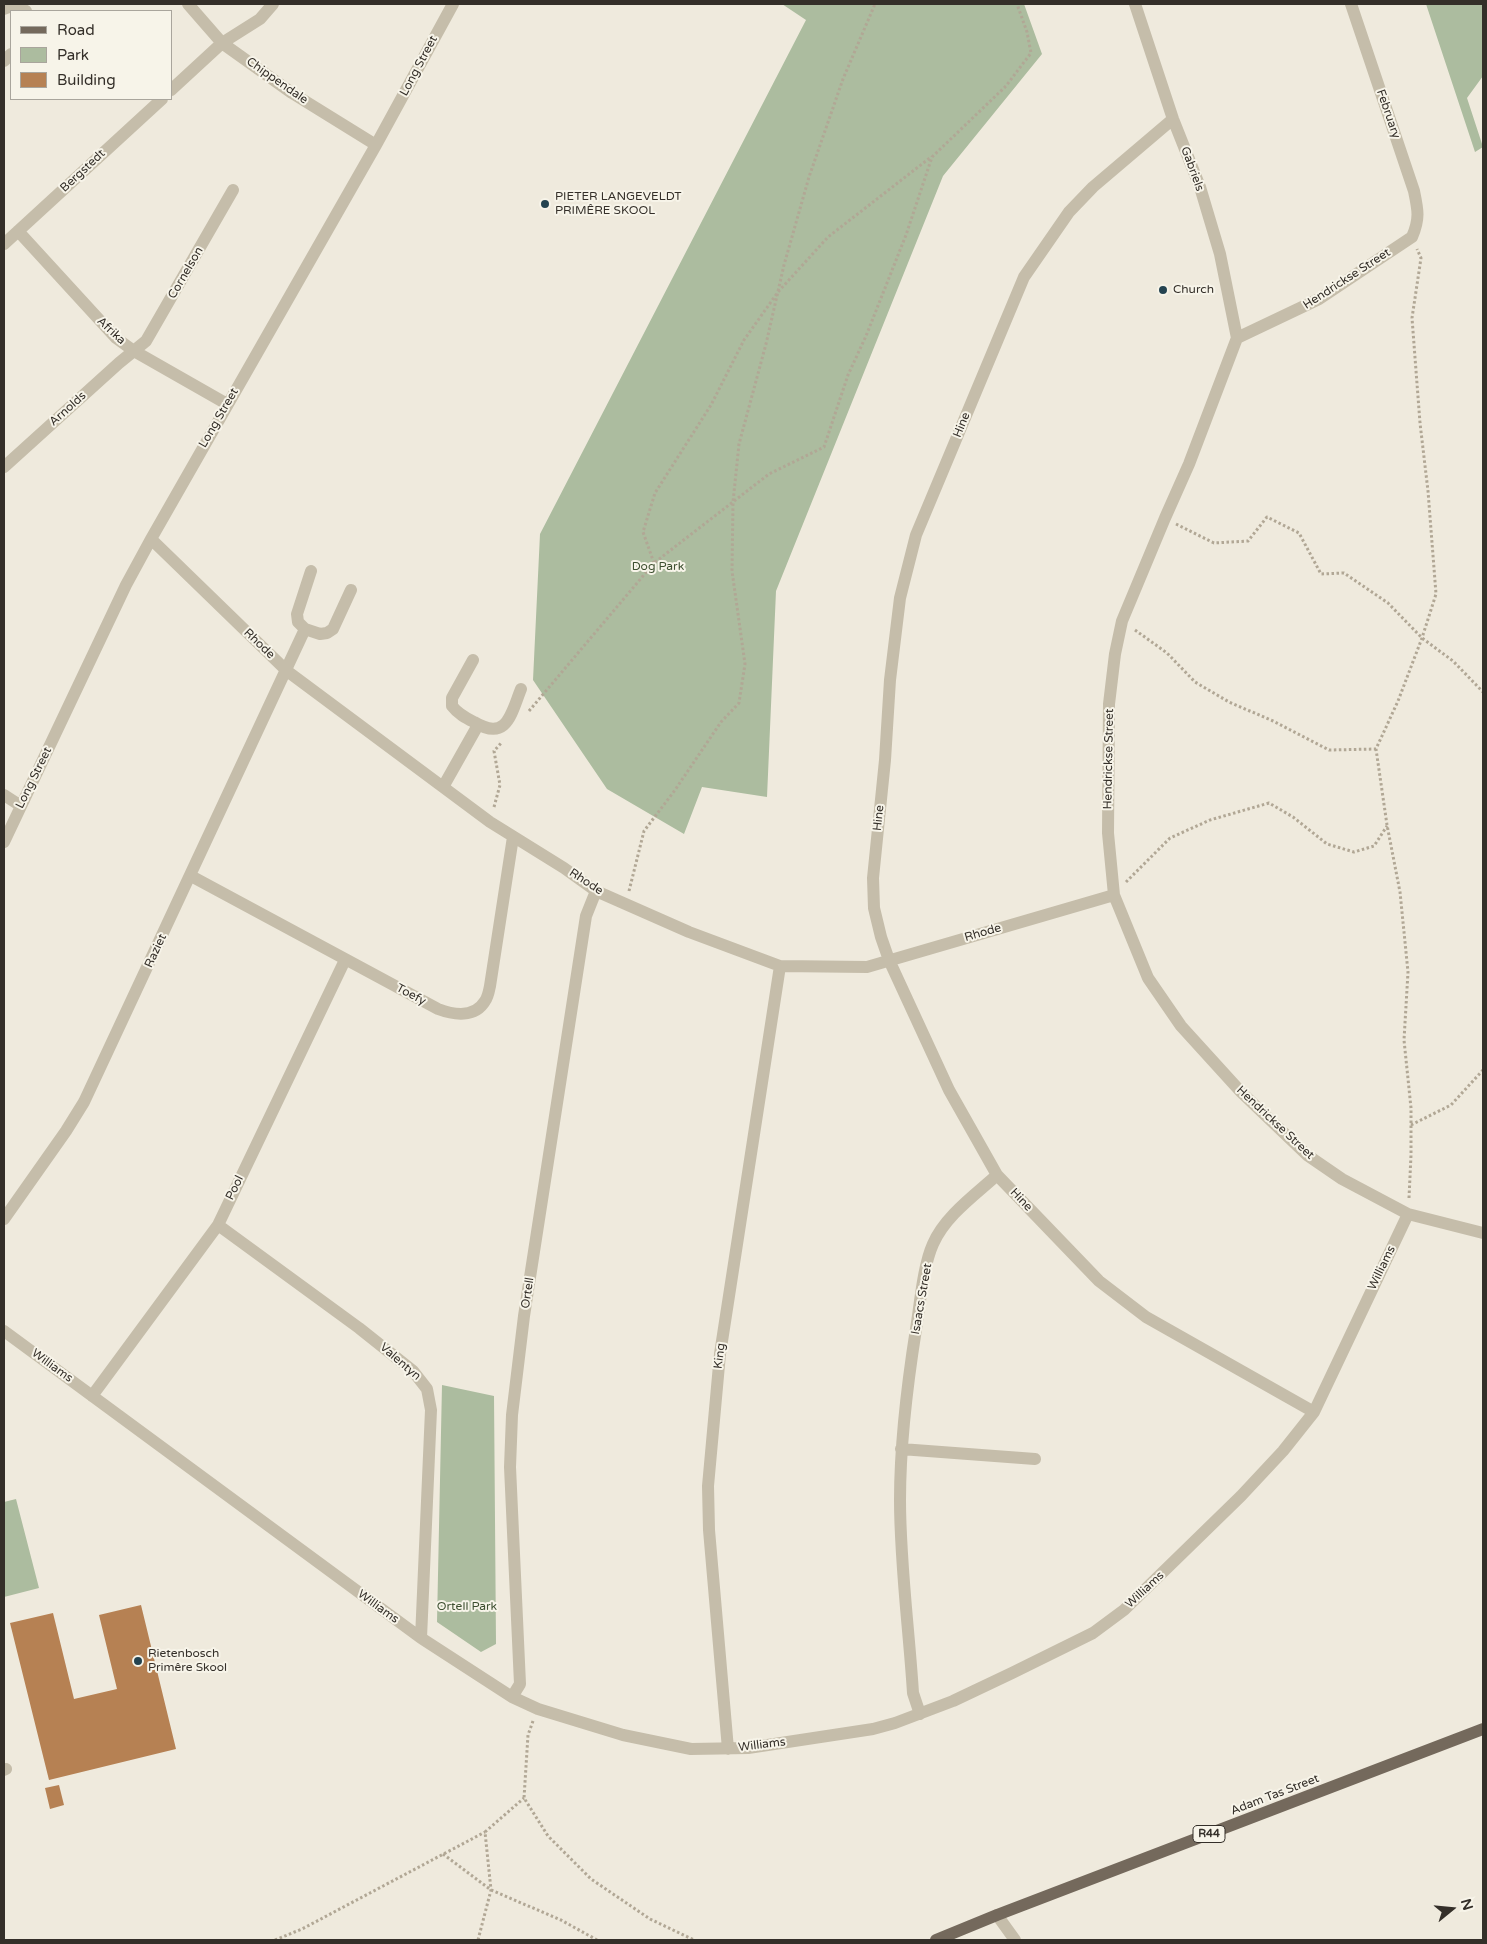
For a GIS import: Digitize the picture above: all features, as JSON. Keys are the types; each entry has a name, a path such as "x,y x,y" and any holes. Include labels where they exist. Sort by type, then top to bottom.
{"main road":[{"name":"Adam Tas Street","path":"936,1940 1483,1729"}],"street":[{"name":"Chippendale","path":"188,4 222,43 292,93 376,145"},
{"path":"172,89 222,43 260,19 273,4"},
{"name":"Long Street","path":"4,842 126,586 151,539 376,145 452,4"},
{"name":"Gabriels","path":"1135,4 1173,119 1200,187 1220,254 1237,338"},
{"name":"February","path":"1351,4 1414,191 1418,209 1418,225"},
{"path":"4,9 12,6 23,10"},
{"name":"Bergstedt","path":"4,244 161,100"},
{"name":"Hine","path":"1173,119 1087,193 1053,233 1024,277 916,535 900,598 890,680 885,760 873,878 874,908 880,937 889,960 949,1090 997,1175 1098,1281 1122,1301 1146,1317 1314,1412"},
{"name":"Cornelson","path":"134,351 146,341 156,326 234,190"},
{"name":"Hendrickse Street","path":"1418,225 1412,237 1319,299 1237,338 1189,464 1164,518 1122,621 1115,654 1110,704 1108,834 1114,895 1148,978 1187,1034 1241,1092 1307,1155 1342,1179 1408,1214 1483,1233"},
{"name":"Afrika","path":"18,231 116,338 134,351 227,404"},
{"name":"Arnolds","path":"4,467 134,351"},
{"name":"Rhode","path":"151,539 287,671 490,822 564,868 596,891 689,932 780,966 867,967 1114,895"},
{"path":"312,571 297,614 298,622 305,629 320,634 327,633 333,629 351,590"},
{"name":"Raziet","path":"4,1220 84,1102 305,629"},
{"path":"473,660 452,698 452,706 456,712 478,725 492,730 502,728 508,721 521,689"},
{"path":"443,787 478,725"},
{"path":"4,795 20,806"},
{"name":"Toefy","path":"191,876 345,960 448,1013 462,1015 475,1010 485,1002 490,986 513,837"},
{"name":"Ortell","path":"512,1697 520,1684 510,1467 512,1415 524,1316 586,916 596,891"},
{"name":"Pool","path":"92,1396 218,1225 345,960"},
{"name":"King","path":"728,1749 709,1530 708,1486 720,1354 780,966"},
{"name":"Isaacs Street","path":"920,1714 913,1693 901,1553 900,1500 901,1448 914,1344 924,1278 932,1244 948,1220 997,1175"},
{"name":"Williams","path":"4,1331 422,1638 512,1697 538,1709 623,1735 691,1749 748,1748 873,1729 920,1714 952,1702 1093,1633 1124,1610 1241,1496 1283,1451 1314,1412 1408,1214"},
{"name":"Valentyn","path":"218,1225 366,1334 413,1371 427,1388 431,1410 422,1638"},
{"path":"901,1448 1035,1459"},
{"path":"998,1915 1015,1940"}],"path":[{"path":"626,904 644,831 675,790 721,722 739,703 745,664 732,571 733,502 739,444 809,177 843,79 875,4"},
{"path":"654,563 643,532 655,493 711,404 744,340 778,292 828,237 932,157 1006,86 1030,53 1027,32 1017,4"},
{"path":"527,714 654,563 769,474 824,447 848,375 866,336 906,235 932,157"},
{"path":"1408,1214 1412,1155 1404,1040 1408,972 1400,892 1387,825 1376,749 1398,701 1422,638 1436,594 1412,318 1421,258 1412,237"},
{"path":"1164,518 1214,542 1248,541 1267,517 1299,533 1321,574 1344,573 1388,603 1422,638 1453,661 1483,692"},
{"path":"1122,621 1167,653 1195,682 1229,702 1273,721 1329,750 1376,749"},
{"path":"490,822 500,785 494,751 507,736"},
{"path":"1114,895 1170,838 1210,820 1269,803 1293,817 1327,844 1354,852 1374,846 1387,825"},
{"path":"1411,1125 1451,1105 1483,1070"},
{"path":"538,1709 528,1735 524,1798 548,1836 591,1879 650,1919 694,1940"},
{"path":"275,1940 302,1929 485,1832 524,1798"},
{"path":"478,1940 491,1890 485,1832"},
{"path":"443,1854 491,1890 562,1920 596,1940"}],"green space":[{"name":"Dog Park","path":"782,4 1024,4 1042,54 943,176 776,591 767,797 702,787 684,834 607,789 533,680 540,534 806,20"},
{"path":"1426,4 1483,4 1483,76 1467,98 1483,147 1475,152"},
{"name":"Ortell Park","path":"442,1385 494,1396 496,1644 481,1652 437,1622"},
{"path":"16,1499 39,1588 4,1597 4,1502"}],"building":[{"path":"141,1605 176,1749 49,1780 10,1623 53,1613 74,1699 117,1689 99,1615"},
{"path":"59,1785 64,1805 50,1809 45,1788"}],"place":[{"name":"PIETER LANGEVELDT PRIMÊRE SKOOL","path":"545,204"},
{"name":"Church","path":"1163,290"},
{"name":"Rietenbosch Primêre Skool","path":"138,1661"}]}
